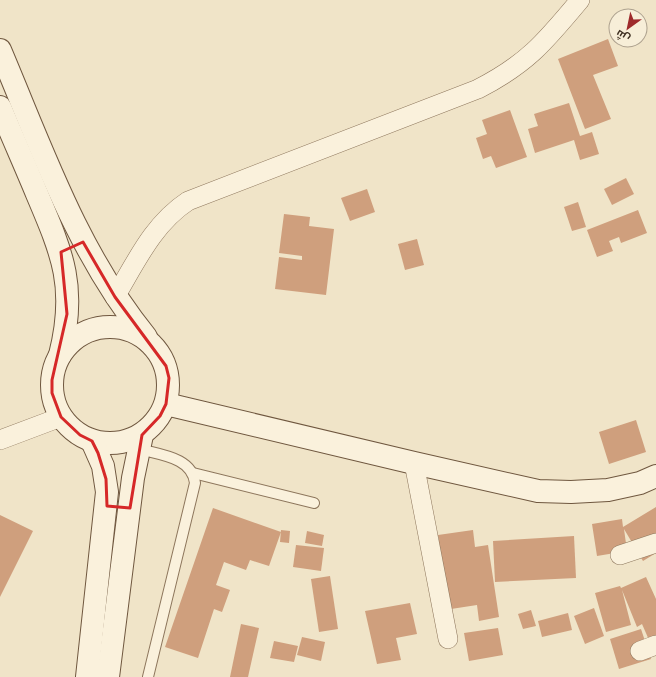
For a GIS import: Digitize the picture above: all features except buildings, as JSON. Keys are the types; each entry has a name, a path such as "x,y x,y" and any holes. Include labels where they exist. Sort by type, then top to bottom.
{"main road":[{"path":"0,50 83,242 115,297 160,354 167,372 169,391 166,404 160,416 141,442 130,508 108,677"},
{"path":"0,107 61,252 68,293 67,314 60,355 52,380 54,399 61,417 80,435 92,441 104,444 141,442"},
{"path":"61,252 83,242"},
{"path":"60,355 78,336 90,330 103,327 116,327 129,330 152,344"},
{"path":"166,404 538,491 571,492 608,490 640,483 656,476"},
{"path":"88,677 107,506 106,479 100,459 92,441"},
{"path":"107,506 130,508"}],"street":[{"path":"115,297 164,220 188,201 478,89 496,80 524,61 544,44 580,0"},
{"path":"0,440 61,417"},
{"path":"414,463 448,640"},
{"path":"620,555 656,543"}],"lane":[{"path":"141,442 186,464 193,473 195,483 148,677"},
{"path":"193,473 314,503"}],"highlighted area":[{"path":"83,242 115,297 166,366 169,378 166,404 160,416 142,435 130,508 107,506 106,479 98,453 92,441 80,435 61,417 52,393 52,380 67,314 61,252"}]}
